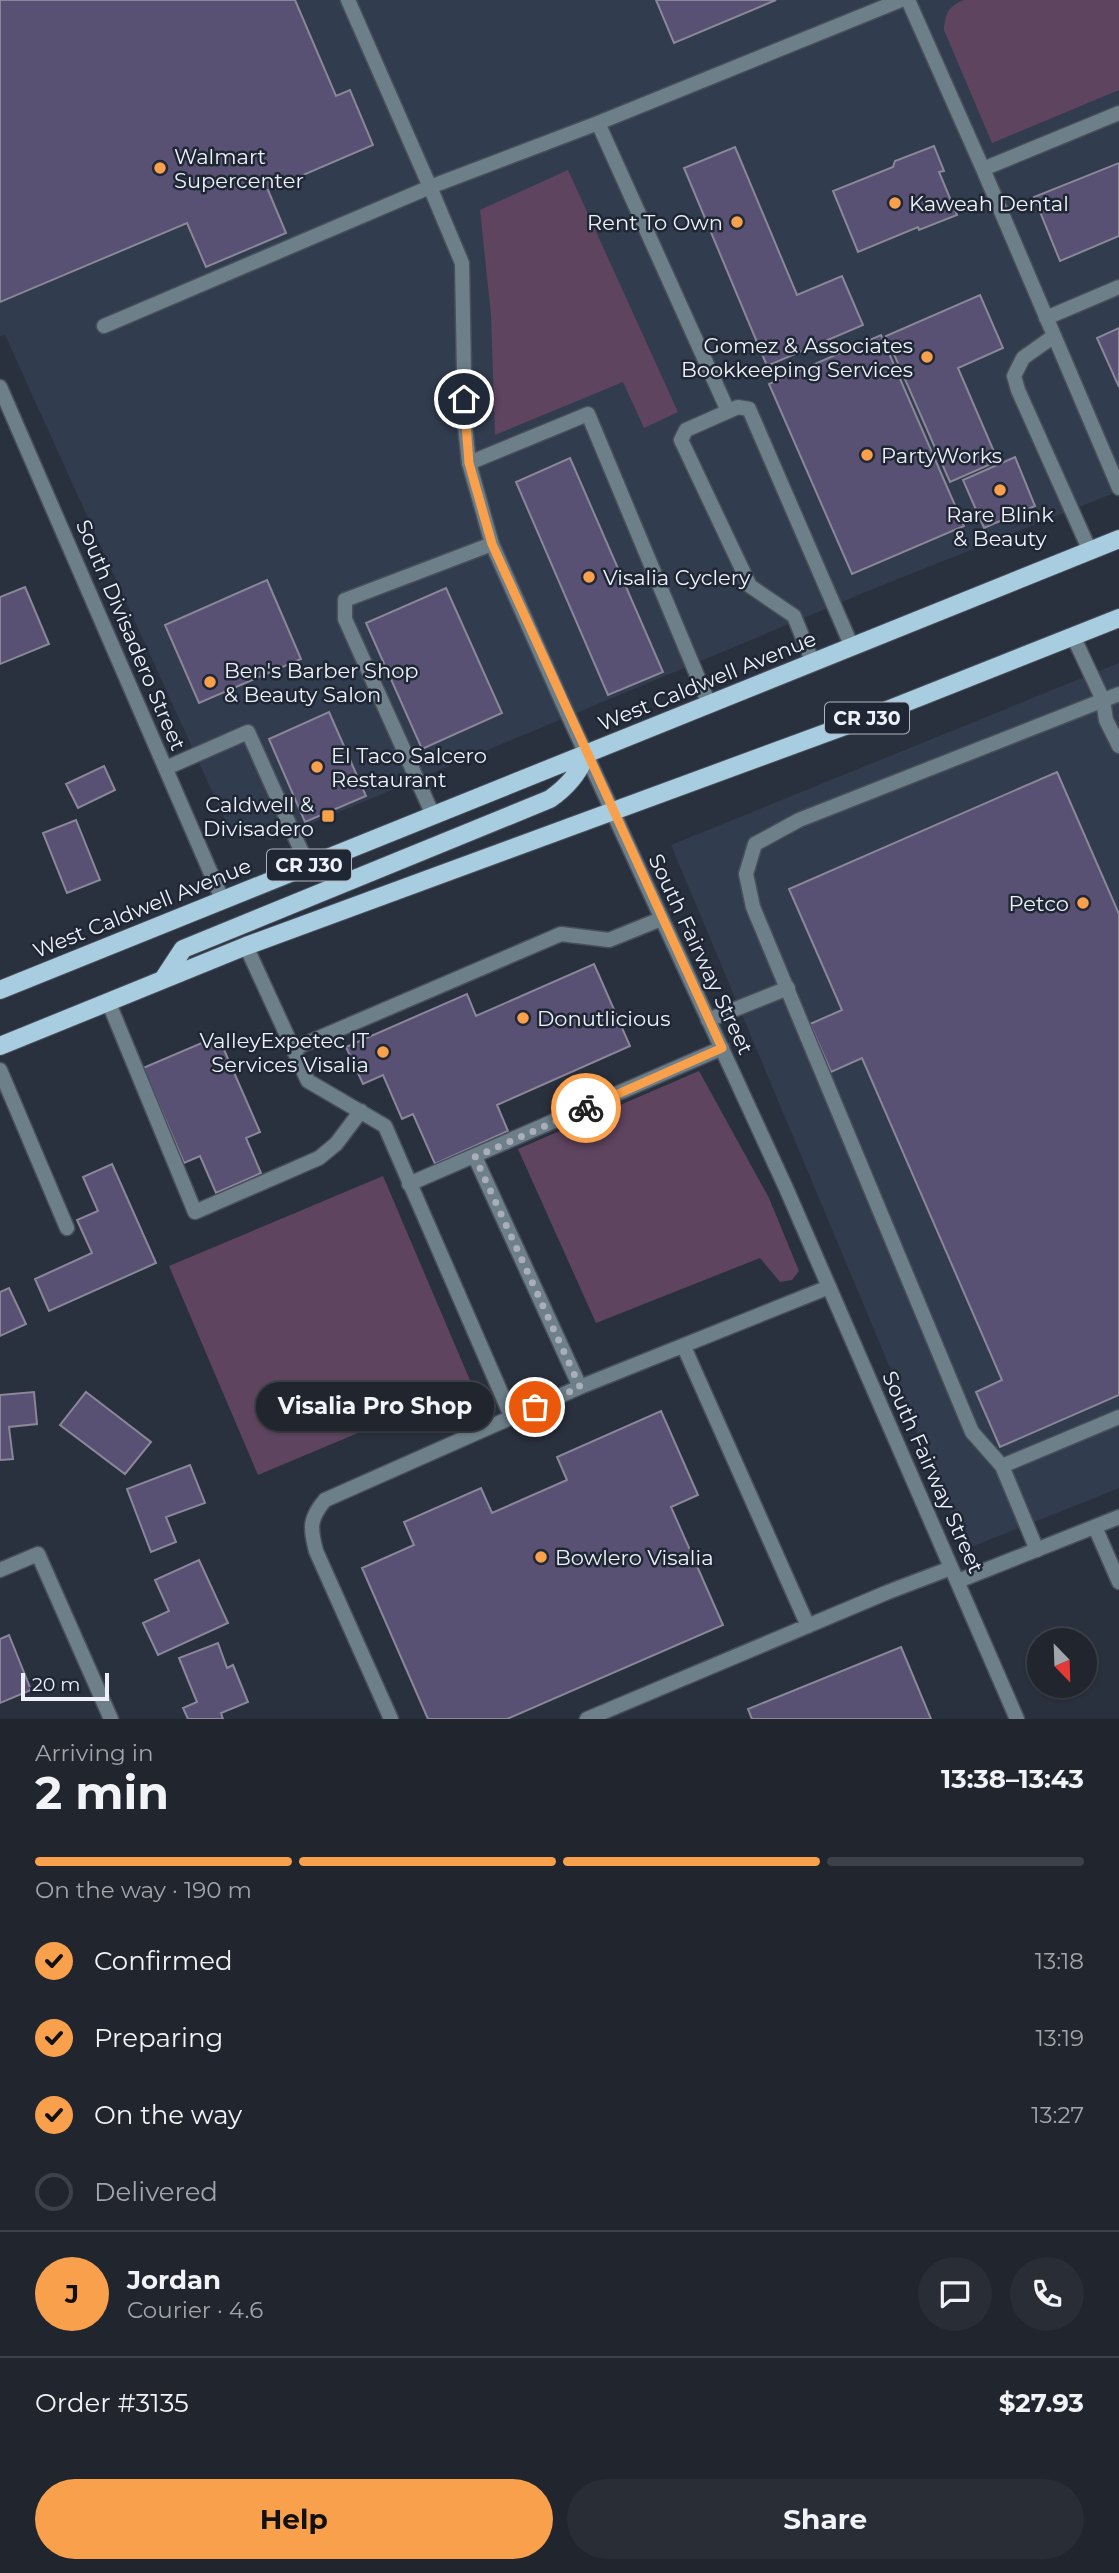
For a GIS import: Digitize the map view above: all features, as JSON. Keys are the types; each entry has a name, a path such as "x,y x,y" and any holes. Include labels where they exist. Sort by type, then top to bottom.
{"main road":[{"name":"West Caldwell Avenue","path":"0,990 1119,539"},
{"name":"CR J30","path":"0,1045 246,946 895,708 1119,618"},
{"path":"164,978 183,949 550,799 573,780 581,769 586,754"}],"street":[{"name":"South Fairway Street","path":"348,0 463,263 465,426 469,463 492,544 829,1287 1017,1719"},
{"path":"104,326 430,187 598,123 901,0"},
{"path":"908,0 1119,488"},
{"path":"983,169 1119,113"},
{"path":"598,123 729,411"},
{"path":"1046,318 1119,287"},
{"path":"1054,336 1023,358 1014,376 1090,551"},
{"name":"South Divisadero Street","path":"0,387 223,901"},
{"path":"813,663 794,615 750,586 681,440 686,430 738,407 749,410 852,647"},
{"path":"469,463 588,414 709,704"},
{"path":"433,815 345,619 345,600 492,544"},
{"path":"1073,636 1103,701 1106,720 1119,746"},
{"path":"1037,1550 1002,1466 972,1432 753,907 746,874 755,844 799,820 1119,694"},
{"path":"166,768 248,732 308,866"},
{"path":"292,1049 561,934 609,940 661,919"},
{"path":"246,946 308,1081 385,1126 512,1418"},
{"path":"708,1020 788,988"},
{"path":"108,1000 195,1212 319,1158 336,1144 361,1111"},
{"path":"409,1184 722,1048"},
{"path":"0,1070 67,1228"},
{"path":"475,1157 580,1387"},
{"path":"391,1719 316,1551 311,1532 314,1513 325,1500 580,1387 829,1287"},
{"path":"684,1347 808,1626"},
{"path":"1002,1466 1119,1417"},
{"path":"587,1719 808,1626 954,1575 1037,1550 1119,1517"},
{"path":"1095,1527 1119,1582"},
{"path":"0,1570 38,1554 111,1719"}],"shaded area":[{"path":"0,0 1119,0 1119,491 873,589 272,840 231,833 5,335 0,336"},
{"path":"964,0 1119,0 1119,90 992,143 944,30 948,11"},
{"path":"568,170 678,412 644,428 623,382 495,435 491,315 480,210"},
{"path":"1119,663 1119,1488 966,1549 671,845"},
{"path":"699,1071 769,1198 799,1271 792,1280 780,1282 760,1258 596,1323 518,1149"},
{"path":"383,1176 472,1385 258,1475 169,1266"}],"building":[{"name":"Walmart Supercenter","path":"0,0 295,0 336,96 350,90 373,145 268,190 286,233 206,267 187,223 0,302"},
{"path":"656,0 776,0 674,43"},
{"name":"Kaweah Dental","path":"934,146 944,171 939,172 957,215 919,230 918,227 858,252 833,191 893,167 895,161"},
{"name":"Rent To Own","path":"735,147 797,295 842,276 863,325 767,366 684,168"},
{"path":"1119,163 1119,236 1060,261 1034,197"},
{"path":"980,295 1003,348 958,368 998,461 950,482 886,336"},
{"path":"1119,328 1119,387 1097,338"},
{"name":"PartyWorks","path":"881,335 964,526 852,574 769,384"},
{"path":"1015,457 1035,506 984,528 963,480"},
{"name":"Visalia Cyclery","path":"570,458 663,672 608,695 516,482"},
{"path":"267,580 301,659 199,703 165,625"},
{"path":"25,587 49,644 0,664 0,597"},
{"path":"446,588 502,713 422,749 366,623"},
{"name":"El Taco Salcero Restaurant","path":"329,712 366,796 305,822 269,739"},
{"path":"104,766 115,790 78,808 66,784"},
{"path":"1057,772 1119,914 1119,1395 1000,1447 976,1392 1002,1380 862,1058 831,1072 810,1024 842,1010 789,889"},
{"path":"76,820 100,880 67,893 43,833"},
{"path":"594,964 630,1046 497,1105 508,1131 435,1164 413,1114 402,1119 383,1075 363,1084 346,1047 467,994 476,1016"},
{"path":"218,1036 260,1132 246,1138 261,1173 216,1193 200,1156 184,1163 143,1068"},
{"path":"112,1164 156,1263 49,1311 35,1279 92,1253 77,1220 98,1211 83,1177"},
{"path":"9,1288 26,1324 0,1336 0,1292"},
{"path":"34,1392 37,1424 9,1427 13,1459 0,1460 0,1395"},
{"path":"86,1392 151,1442 125,1474 60,1425"},
{"name":"Bowlero Visalia","path":"661,1411 698,1495 671,1507 723,1625 507,1719 428,1719 362,1568 414,1545 404,1522 481,1488 492,1513 567,1480 557,1457"},
{"path":"190,1465 205,1503 166,1517 176,1542 151,1552 127,1489"},
{"path":"199,1560 228,1623 158,1655 143,1623 169,1611 155,1580"},
{"path":"9,1635 31,1690 0,1703 0,1639"},
{"path":"218,1643 227,1668 233,1665 248,1702 221,1713 223,1719 188,1719 183,1708 197,1702 179,1658"},
{"path":"901,1647 931,1719 752,1719 748,1709"}],"way so far":[{"path":"535,1407 580,1387 475,1157 586,1108"}],"place":[{"name":"Walmart Supercenter","path":"160,168"},
{"name":"Kaweah Dental","path":"895,203"},
{"name":"Rent To Own","path":"737,222"},
{"name":"Gomez & Associates Bookkeeping Services","path":"927,357"},
{"name":"PartyWorks","path":"867,455"},
{"name":"Rare Blink & Beauty","path":"1000,490"},
{"name":"Visalia Cyclery","path":"589,577"},
{"name":"Ben's Barber Shop & Beauty Salon","path":"210,682"},
{"name":"El Taco Salcero Restaurant","path":"317,767"},
{"name":"Caldwell & Divisadero","path":"328,816"},
{"name":"Petco","path":"1083,903"},
{"name":"Donutlicious","path":"523,1018"},
{"name":"ValleyExpetec IT Services Visalia","path":"383,1052"},
{"name":"Visalia Pro Shop","path":"535,1407"},
{"name":"Bowlero Visalia","path":"541,1557"}],"route":[{"path":"464,399 469,463 492,544 722,1048 586,1108"}]}
